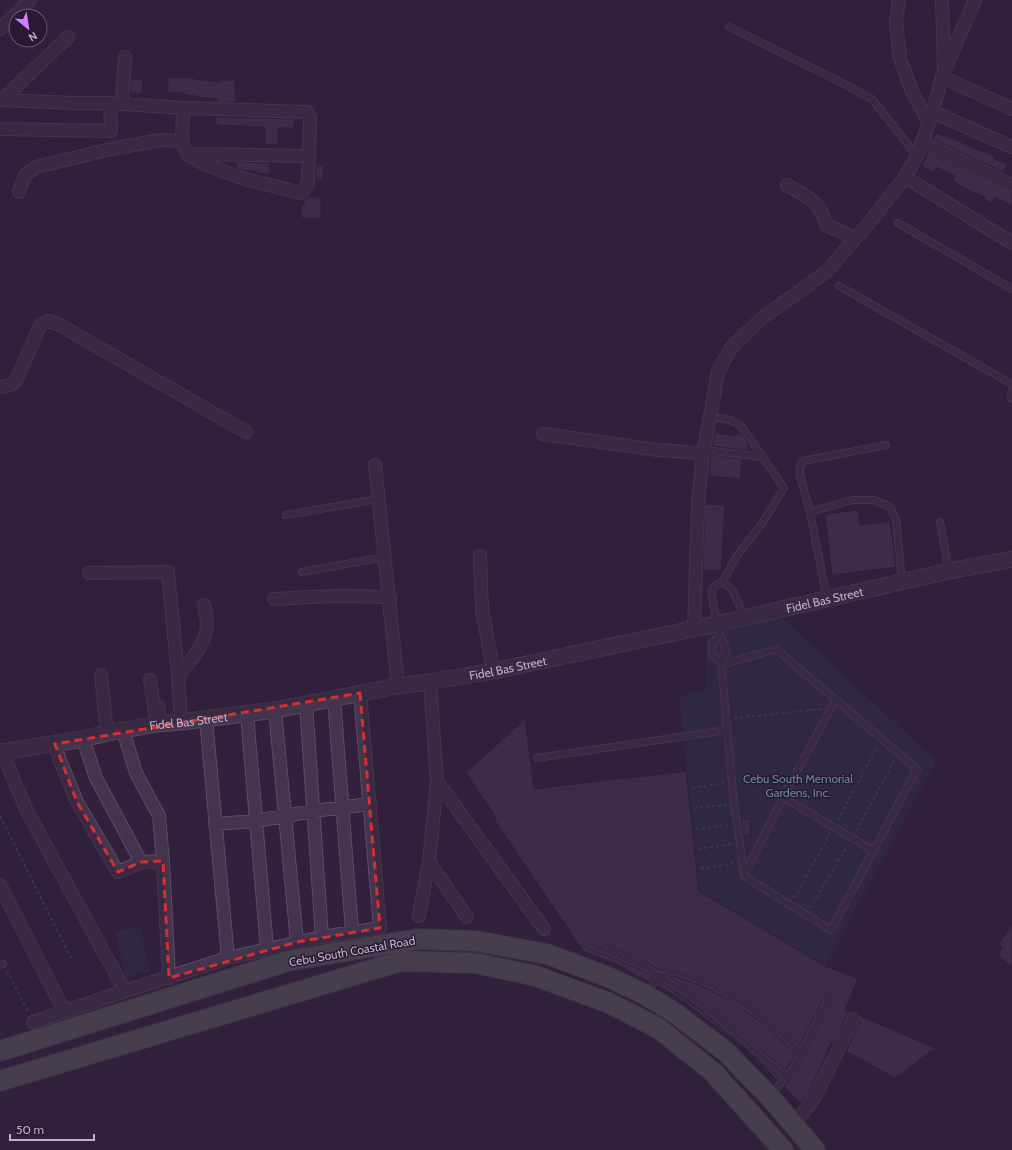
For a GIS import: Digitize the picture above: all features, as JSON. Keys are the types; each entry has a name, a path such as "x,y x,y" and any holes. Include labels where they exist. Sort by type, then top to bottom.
{"highway":[{"name":"Cebu South Coastal Road","path":"0,1051 256,962 288,962 417,939 476,941 547,954 608,977 644,994 672,1011 724,1051 770,1096 815,1150"},
{"name":"Cebu South Coastal Road","path":"0,1081 401,961 475,963 536,976 609,1003 658,1028 713,1072 783,1150"}],"street":[{"path":"0,29 30,0"},
{"path":"899,0 896,22 900,58 912,92 931,118 1012,147"},
{"path":"942,0 943,74"},
{"path":"694,628 698,503 704,452 718,372 730,349 763,317 826,271 869,223 905,177 917,156 931,118 943,74 975,0"},
{"path":"1,100 68,37"},
{"path":"111,149 111,131 125,56"},
{"path":"943,74 1012,109"},
{"path":"1,100 116,103 183,108 307,112 310,118 308,184 301,193 245,179 204,164 186,154 182,141 183,108"},
{"path":"0,129 111,131"},
{"path":"19,192 25,176 36,167 111,149 161,140 182,141"},
{"path":"922,142 1012,185"},
{"path":"186,154 309,156"},
{"path":"905,177 1012,243"},
{"path":"787,185 808,198 818,207 823,214 826,225 855,238"},
{"path":"0,387 14,383 41,324 49,321 58,324 78,335 246,432"},
{"path":"543,434 658,450 704,452"},
{"path":"375,465 398,686"},
{"path":"480,556 482,609 493,671"},
{"name":"Fidel Bas Street","path":"1,752 55,744 160,724 275,710 398,686 493,671 694,628 719,628 744,618 949,571 1012,559"},
{"path":"89,573 168,572 182,722"},
{"path":"274,599 358,595 390,598"},
{"path":"178,675 190,662 205,636 207,625 204,605"},
{"path":"101,675 107,733"},
{"path":"150,680 160,724"},
{"path":"419,916 429,862 437,780 430,682"},
{"path":"33,1022 228,958 256,962 267,949 322,937 380,928 360,694"},
{"path":"334,698 352,932"},
{"path":"306,704 322,937"},
{"path":"275,710 297,942"},
{"path":"247,714 267,949"},
{"path":"206,719 228,958"},
{"path":"123,730 136,773 159,816 163,861 169,978"},
{"path":"83,739 96,778 141,862"},
{"path":"55,744 59,758 77,802 118,872 141,862 163,861"},
{"path":"1,752 28,810 125,991"},
{"path":"437,780 544,929"},
{"path":"215,824 256,820 370,804"},
{"path":"429,862 467,917"},
{"path":"0,885 64,1011"},
{"path":"794,1124 815,1097 853,1019"}],"lane":[{"path":"729,27 831,77 872,99 917,156"},
{"path":"898,223 1012,289"},
{"path":"838,286 1012,384"},
{"path":"1012,391 1012,399"},
{"path":"720,418 732,420 742,427 784,488 763,522 736,556 722,583"},
{"path":"827,599 810,512 800,475 800,466 803,461 886,445"},
{"path":"704,452 763,457"},
{"path":"286,515 378,499"},
{"path":"810,512 852,500 874,500 890,507 896,519 902,582"},
{"path":"940,522 949,571"},
{"path":"302,572 384,556"},
{"path":"744,618 732,589 728,584 722,583 715,585 711,591 726,654 721,663 736,825 744,876"},
{"path":"719,628 712,644 712,656 721,663"},
{"path":"721,663 776,649 916,769 831,930 744,876"},
{"path":"744,876 783,797 836,699"},
{"path":"160,724 161,705"},
{"path":"537,758 727,730"},
{"path":"783,797 874,851"},
{"path":"590,944 644,966 661,976 701,1004 786,1077"},
{"path":"644,994 661,976 673,970 732,996 778,1031 801,1053"},
{"path":"770,1096 796,1063 831,994"}],"path":[{"path":"727,730 730,718 830,708"},
{"path":"692,788 732,782"},
{"path":"694,808 734,804"},
{"path":"0,816 71,958"},
{"path":"696,829 736,825"},
{"path":"698,849 740,843"},
{"path":"701,869 742,862"},
{"path":"2,965 33,1022"}],"highlighted area":[{"path":"360,693 380,928 297,942 169,978 163,861 141,862 118,872 77,802 55,744"}],"green space":[{"name":"Cebu South Memorial Gardens, Inc.","path":"779,615 936,761 825,966 699,891 679,698 706,688 706,631"},
{"path":"140,926 150,971 126,977 115,932"}],"building":[{"path":"168,77 194,78 220,82 220,80 235,80 236,102 217,102 217,99 185,95 185,93 168,93"},
{"path":"131,79 143,80 142,94 130,93"},
{"path":"216,117 295,119 294,128 278,128 278,145 265,144 265,127 216,125"},
{"path":"936,133 995,156 994,159 1007,164 1003,172 933,139"},
{"path":"928,153 1012,192 1012,206 995,197 992,203 984,199 985,197 952,181 955,176 936,167 934,172 922,166"},
{"path":"237,162 270,163 269,174 236,168"},
{"path":"316,164 324,165 323,181 316,180"},
{"path":"307,197 321,197 321,218 301,218 301,205 304,205 304,200"},
{"path":"715,433 735,436 740,433 748,443 747,451 712,446"},
{"path":"711,455 742,459 740,479 709,476"},
{"path":"705,504 725,505 721,571 703,570"},
{"path":"858,510 860,525 890,521 896,567 832,575 825,514"},
{"path":"525,719 534,789 686,771 699,891 825,966 858,979 845,1010 850,1012 846,1016 833,1044 831,1043 809,1093 801,1103 784,1087 802,1061 835,996 835,991 830,990 827,992 800,1045 753,1005 705,978 674,967 661,971 646,962 592,940 586,942 588,948 642,970 654,977 649,982 618,965 583,951 494,819 496,817 466,773"},
{"path":"750,819 751,835 744,836 741,820"},
{"path":"1012,924 1012,967 998,955 1002,947 999,944"},
{"path":"673,976 694,983 716,993 739,1006 766,1026 796,1054 785,1070 704,1001 670,977"},
{"path":"661,982 698,1008 780,1078 777,1080 743,1047 676,996 658,986"},
{"path":"860,1016 935,1048 895,1078 846,1051 860,1022"}]}
